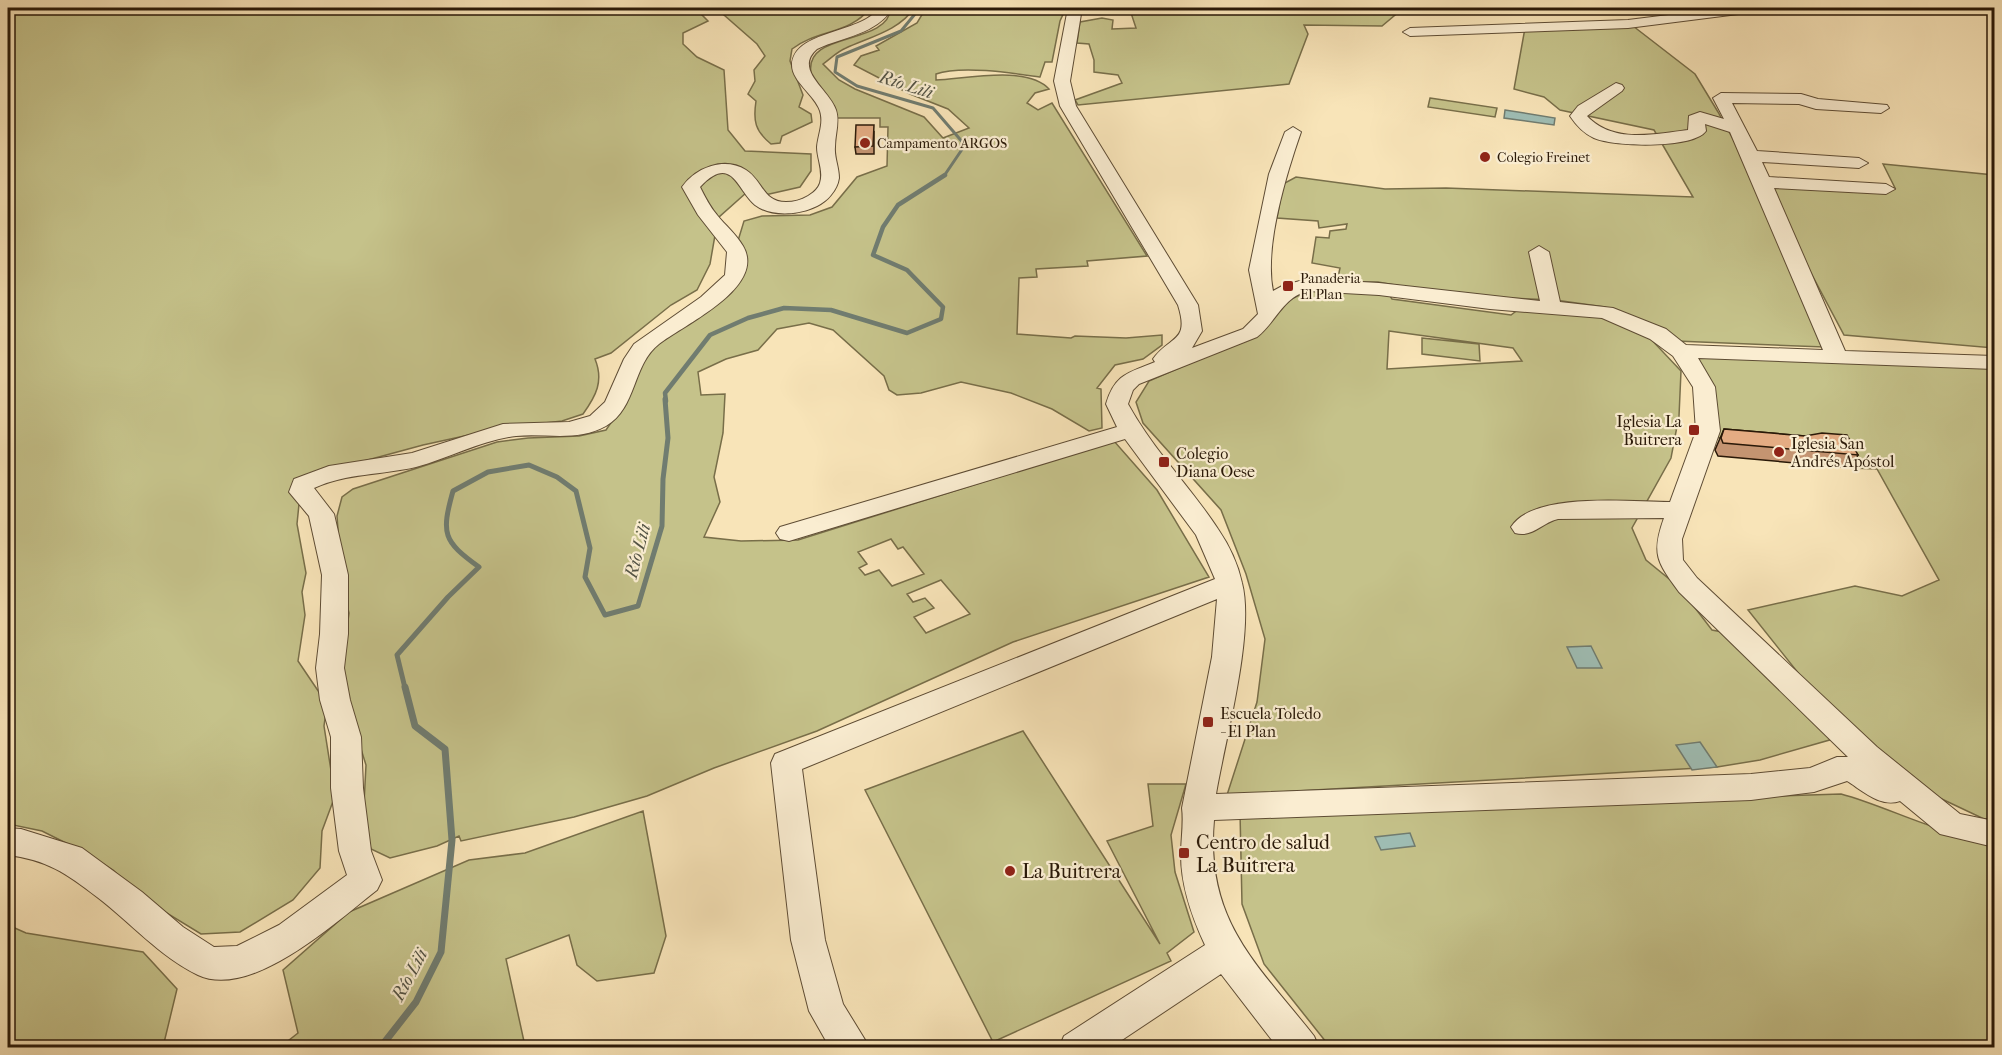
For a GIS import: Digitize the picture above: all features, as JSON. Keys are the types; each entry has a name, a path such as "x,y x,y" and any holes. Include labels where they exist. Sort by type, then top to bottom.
{"street":[{"path":"8,842 21,843 70,858 130,902 171,938 209,963 241,962 291,936 365,880 355,851 347,788 346,737 335,700 330,668 334,634 335,575 321,514 301,492 303,484 319,475 338,470 414,460 486,434 518,429 575,428 606,416 614,409 630,366 644,344 716,293 735,276 738,259 729,239 708,215 691,187 696,180 720,169 739,173 761,201 773,206 793,207 813,201 824,193 829,183 826,147 829,112 818,90 803,75 800,65 802,54 810,46 859,30 875,22 886,8"},
{"path":"1075,8 1062,81 1068,106 1188,305 1194,320 1192,333 1182,346 1145,372"},
{"path":"1410,32 1628,24 1725,9 1754,8"},
{"path":"1616,88 1584,109 1578,116 1581,122 1599,133 1631,141 1692,134 1698,131 1695,119 1700,117 1737,129"},
{"path":"1836,356 1750,156 1721,98 1801,99 1816,104 1881,108"},
{"path":"1268,314 1259,270 1278,174 1293,132"},
{"path":"1750,156 1859,163"},
{"path":"1761,182 1886,189"},
{"path":"1539,252 1551,306"},
{"path":"1301,1047 1226,951 1208,914 1196,862 1198,808 1226,657 1229,584 1199,517 1131,430 1117,404 1117,396 1131,379 1145,372 1250,333 1263,322 1280,296 1308,285 1379,289 1490,303 1606,312 1650,329 1681,351 1694,368 1704,387 1719,432 1669,538 1670,561 1688,585 1866,755 1951,825"},
{"path":"1681,351 1995,363"},
{"path":"789,533 1131,430"},
{"path":"1524,527 1538,516 1558,511 1681,510"},
{"path":"852,1047 827,1011 808,940 786,763 1229,584"},
{"path":"1198,808 1750,787 1814,780 1837,769 1852,769 1951,825 1995,834"},
{"path":"1077,1047 1226,951"}],"shaded area":[{"path":"8,8 681,8 701,14 708,21 683,33 683,44 697,57 724,70 728,130 745,151 811,154 811,171 800,187 765,195 746,193 718,218 710,264 697,290 671,305 611,353 595,359 599,381 592,401 583,414 562,421 501,428 423,445 353,464 312,481 299,504 297,524 306,573 302,592 305,615 298,661 327,704 324,726 335,796 322,831 320,868 293,900 240,932 201,934 142,898 113,870 82,851 42,831 8,824"},
{"path":"716,8 870,8 853,23 812,38 792,49 790,61 803,95 799,107 811,114 812,122 782,136 780,143 771,144 758,130 755,120 756,101 748,94 755,81 754,70 765,56 757,44"},
{"path":"891,8 914,8 908,16 893,27 843,49 823,64 839,80 855,89 924,117 943,138 969,128 948,109 910,94 854,65 861,56 879,50 876,46 917,23 926,8 1066,8 1060,21 1052,62 1045,62 1040,77 959,70 936,74 936,80 1011,75 1026,77 1049,89 1035,93 1027,103 1038,110 1052,103 1147,256 1087,261 1088,266 1036,269 1037,277 1019,278 1017,334 1071,338 1075,336 1126,338 1162,335 1162,345 1143,359 1115,365 1097,388 1101,389 1102,428 1089,431 1052,409 1011,393 961,382 921,393 897,395 889,390 884,376 833,330 809,323 777,329 758,350 726,359 698,372 701,395 725,394 723,433 714,477 720,502 704,537 741,541 798,540 1114,441 1157,490 1209,577 1013,642 817,731 714,768 647,796 574,817 461,841 459,836 437,846 390,858 371,849 363,823 366,765 340,682 349,613 342,585 337,516 342,497 353,489 497,442 579,436 606,430 621,408 650,344 720,300 744,221 762,216 810,215 832,207 857,177 887,166 888,127 880,127 880,118 836,118 818,90 811,73 812,59 820,50 876,29 886,20","holes":["891,539 898,549 903,547 924,574 892,586 879,570 865,575 859,568 867,564 858,552","941,580 970,614 926,633 914,617 934,608 925,598 913,602 907,594"]},
{"path":"1146,8 1394,8 1401,10 1382,26 1304,25 1308,34 1289,84 1078,105 1075,100 1122,83 1118,75 1094,72 1094,60 1089,44 1077,43 1080,22 1102,18 1113,20 1112,29 1136,28 1130,10"},
{"path":"1633,26 1695,74 1718,112 1738,148 1824,347 1676,341 1605,307 1555,300 1457,296 1378,282 1337,282 1340,268 1312,263 1316,237 1329,238 1330,231 1346,229 1347,224 1319,228 1318,221 1277,218 1283,184 1296,177 1385,189 1446,188 1693,197 1654,130 1560,110 1544,97 1514,89 1525,28"},
{"path":"1430,98 1497,108 1495,117 1428,107"},
{"path":"1883,164 1994,175 1994,348 1844,335 1762,181 1895,188"},
{"path":"1316,287 1386,290 1392,299 1511,315 1519,309 1606,316 1647,335 1681,371 1679,416 1671,458 1632,528 1646,560 1679,587 1712,630 1738,635 1833,739 1760,760 1717,767 1227,795 1257,702 1265,639 1246,574 1221,510 1143,423 1136,402 1149,381 1260,333 1287,301","holes":["1389,331 1513,348 1522,361 1387,369"]},
{"path":"1422,338 1479,344 1480,361 1422,354"},
{"path":"1690,354 1994,368 1994,818 1984,819 1927,792 1811,689 1748,610 1855,586 1902,596 1939,580 1877,469 1851,468 1840,448 1710,437"},
{"name":"La Buitrera","path":"1023,731 1160,944 1107,841 1153,826 1148,784 1186,784 1171,835 1175,872 1194,932 1167,953 1171,961 993,1042 865,790"},
{"path":"1841,794 1936,828 1994,839 1994,1047 1330,1047 1264,964 1242,904 1240,812"},
{"path":"643,811 666,936 654,973 597,981 577,965 569,935 506,959 525,1046 279,1048 298,1033 283,970 349,912 469,860 525,853"},
{"path":"8,925 26,933 143,952 177,989 163,1047 8,1047"}],"water":[{"path":"1505,110 1555,118 1554,125 1504,118"},
{"path":"1591,646 1602,668 1577,668 1567,647"},
{"path":"1700,742 1717,767 1692,770 1676,745"},
{"path":"1410,833 1415,846 1381,850 1375,837"}],"building":[{"name":"Campamento ARGOS","path":"856,125 874,125 873,146 855,147"},
{"path":"1724,429 1805,436 1822,433 1847,435 1858,455 1723,443 1721,438"}],"waterway":[{"name":"Río Lili","path":"920,8 901,31 837,57 835,72 857,86 933,108 965,145 944,175"},
{"name":"Río Lili","path":"666,401 665,393 710,335 748,318 784,308 831,310 907,333 941,319 943,307 907,270 873,255 883,227 898,205 944,175"},
{"name":"Río Lili","path":"405,688 397,655 448,597 479,567 458,550 448,535 447,517 453,491 488,472 529,465 557,477 576,491 590,548 585,577 605,615 638,606 662,526 663,479 668,438 665,399"},
{"name":"Río Lili","path":"380,1048 416,1002 441,952 452,840 445,749 415,726 405,687"}],"place":[{"name":"Campamento ARGOS","path":"865,143"},
{"name":"Colegio Freinet","path":"1485,157"},
{"name":"Panaderia El Plan","path":"1288,286"},
{"name":"Iglesia La Buitrera","path":"1694,430"},
{"name":"Iglesia San Andrés Apóstol","path":"1779,452"},
{"name":"Colegio Diana Oese","path":"1164,462"},
{"name":"Escuela Toledo - El Plan","path":"1208,722"},
{"name":"Centro de salud La Buitrera","path":"1184,853"},
{"name":"La Buitrera","path":"1010,871"}]}
